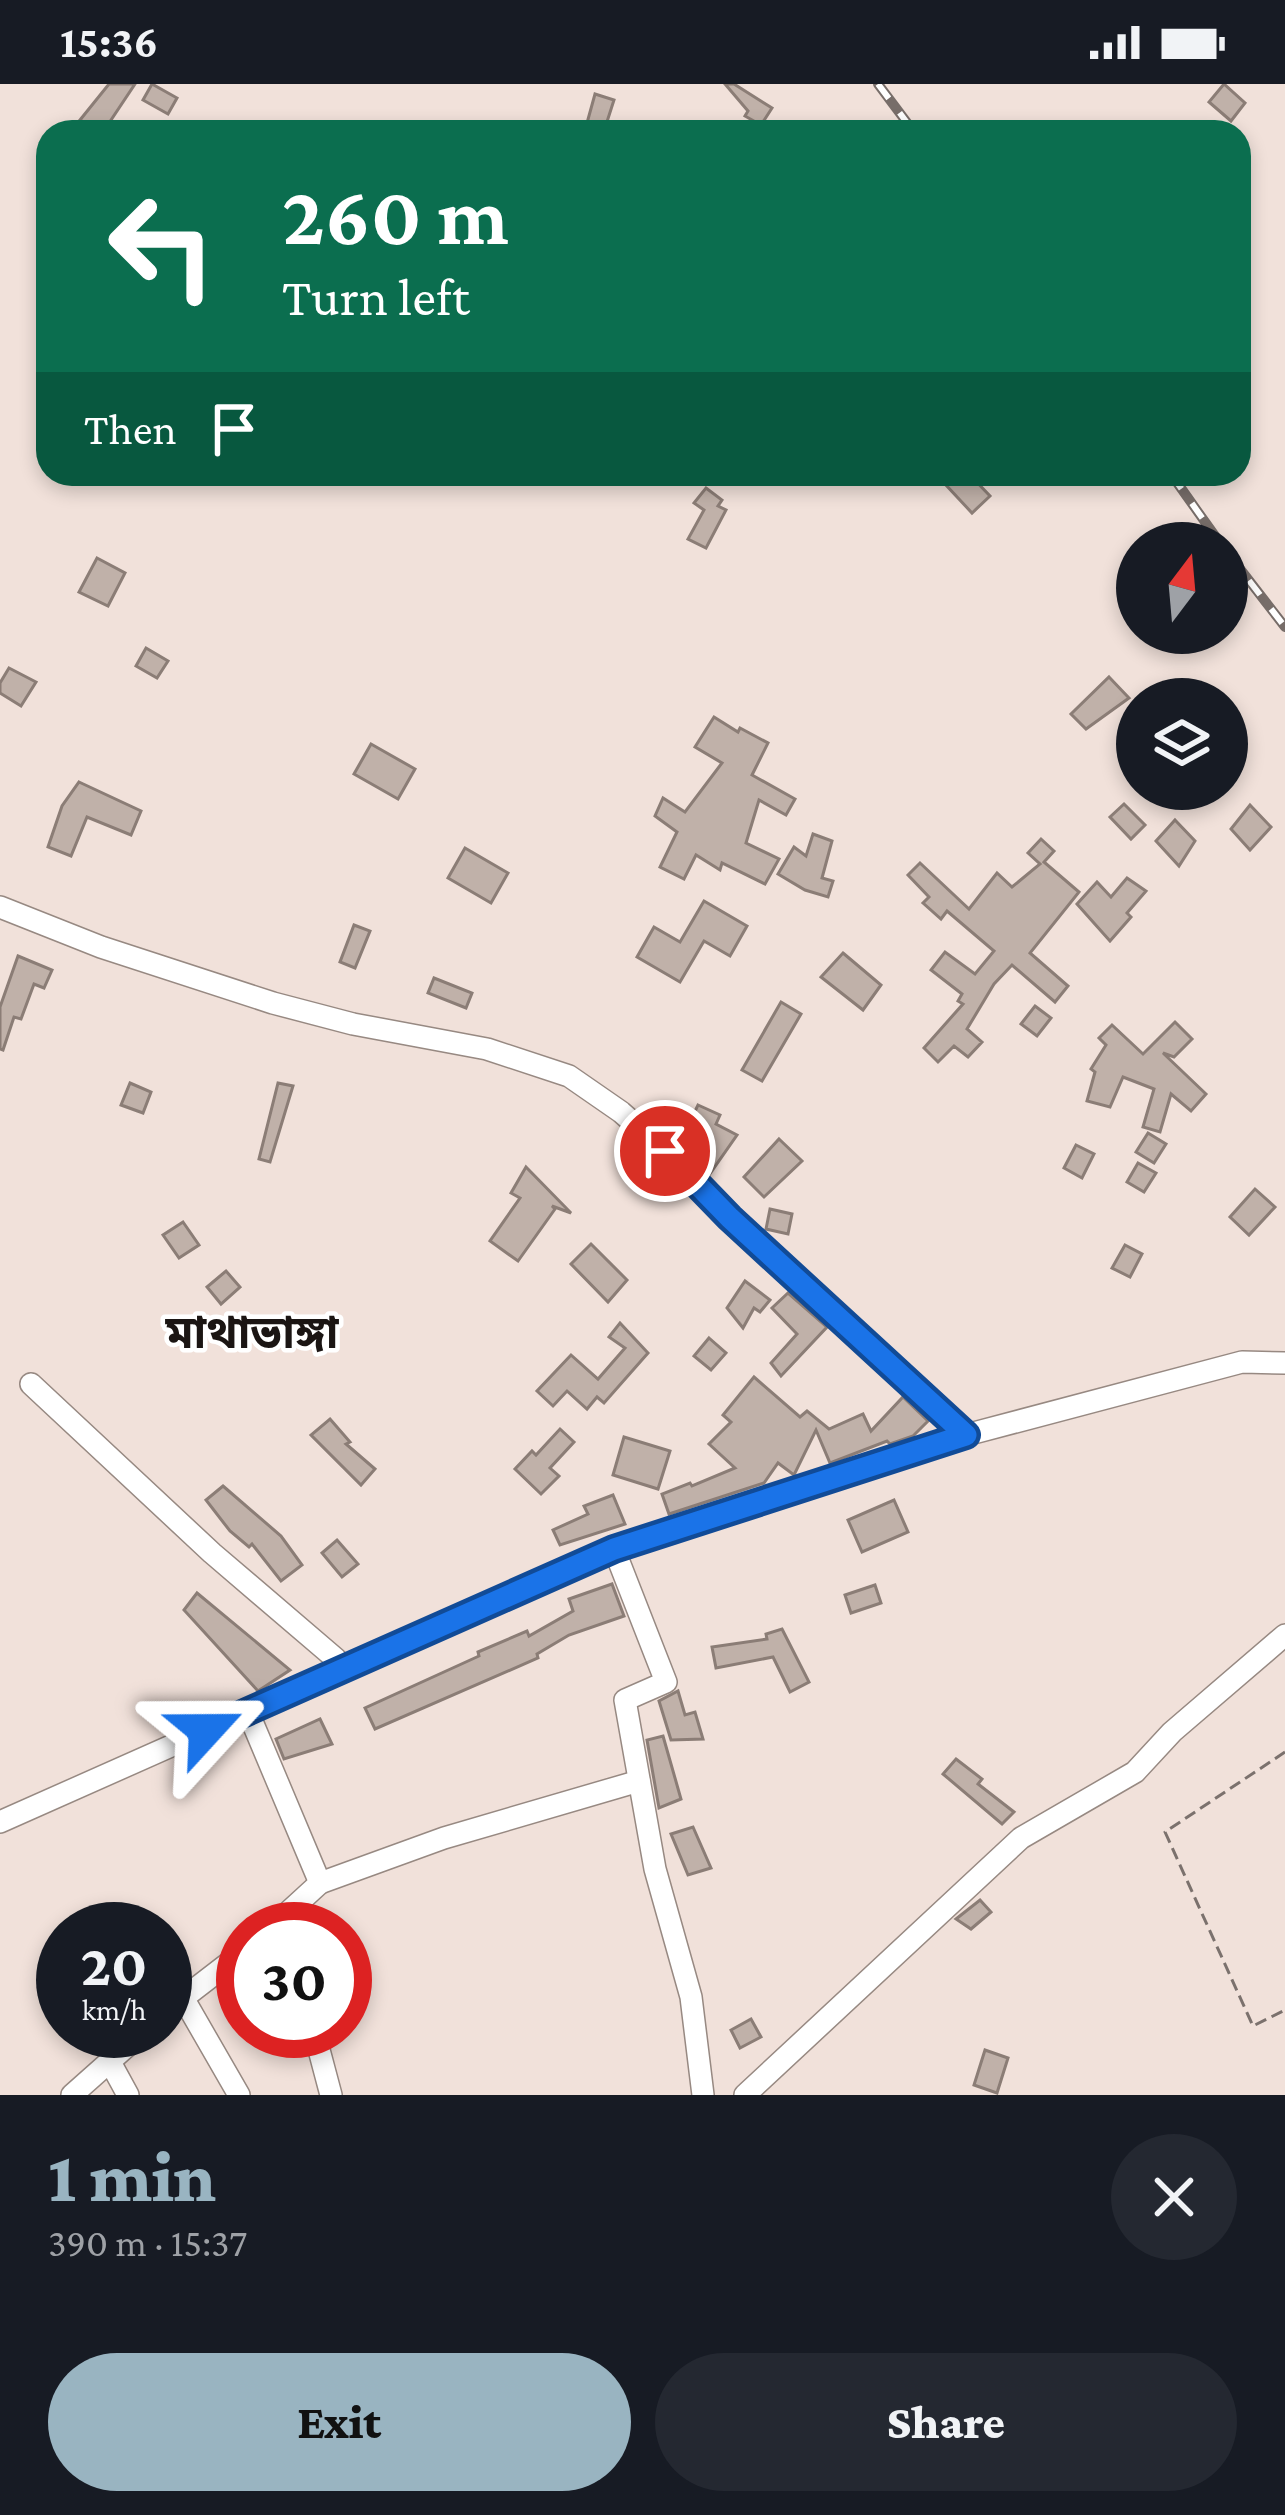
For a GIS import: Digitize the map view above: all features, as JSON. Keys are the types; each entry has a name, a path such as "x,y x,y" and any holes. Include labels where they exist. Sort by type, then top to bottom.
{"street":[{"path":"0,907 100,947 273,1003 353,1024 487,1049 569,1076 621,1112 665,1151 730,1218 966,1435"},
{"path":"0,1822 614,1549 966,1435 1242,1362 1285,1363"},
{"path":"31,1384 212,1553 336,1659"},
{"path":"614,1549 666,1682 625,1700 655,1868 691,1996 703,2095"},
{"path":"745,2095 1021,1838 1136,1772 1172,1732 1285,1635"},
{"path":"248,1712 320,1882"},
{"path":"302,1902 320,1882 444,1838 640,1780"},
{"path":"192,2030 239,2095"},
{"path":"72,2095 114,2058"},
{"path":"321,2058 331,2095"},
{"path":"110,2062 128,2095"}],"path":[{"path":"1285,1752 1165,1832 1253,2026 1285,2010"}],"building":[{"path":"109,84 135,84 111,120 80,120"},
{"path":"152,84 177,98 168,114 143,100"},
{"path":"725,84 734,84 772,108 764,120 752,120 745,116 748,111"},
{"path":"1224,84 1245,103 1230,120 1209,102"},
{"path":"595,94 614,100 608,120 588,120"},
{"path":"947,486 980,486 990,496 972,513"},
{"path":"706,488 722,500 718,506 726,510 706,548 688,539 704,510 694,503"},
{"path":"97,558 125,573 108,606 79,592"},
{"path":"146,648 168,661 157,678 136,666"},
{"path":"9,668 36,682 21,706 0,693"},
{"path":"1109,677 1116,684 1116,707 1086,729 1071,714"},
{"path":"714,717 768,743 752,775 795,799 786,815 759,800 746,843 779,859 765,884 722,863 720,870 696,855 684,879 660,867 677,832 655,816 663,798 685,812 722,763 695,747"},
{"path":"371,744 415,769 398,799 354,774"},
{"path":"79,782 141,811 131,835 87,817 71,856 48,847 62,806"},
{"path":"1248,808 1271,827 1250,850 1231,829"},
{"path":"1118,810 1130,810 1145,825 1131,839 1110,817"},
{"path":"1175,820 1195,841 1179,866 1156,841"},
{"path":"813,834 832,841 822,878 833,881 828,897 778,874 794,847 806,856"},
{"path":"1041,839 1054,851 1044,862 1079,892 1030,953 1068,986 1055,1002 1012,965 994,984 967,1029 982,1042 968,1057 954,1046 938,1062 924,1048 963,1004 958,1001 962,994 931,970 945,952 975,974 994,951 947,911 941,919 923,903 929,897 908,875 920,863 969,909 997,873 1012,887 1040,864 1028,853"},
{"path":"465,848 508,873 491,903 448,878"},
{"path":"1127,878 1146,891 1110,941 1077,904 1097,882 1111,897"},
{"path":"704,901 747,926 730,956 704,941 680,982 637,957 654,927 680,942"},
{"path":"354,925 370,931 355,968 340,962"},
{"path":"843,953 881,985 863,1010 821,977"},
{"path":"18,956 52,970 44,988 34,984 21,1019 14,1017 3,1050 0,1007"},
{"path":"434,978 472,993 466,1008 428,993"},
{"path":"781,1002 801,1014 762,1081 742,1070"},
{"path":"1035,1006 1051,1018 1037,1036 1021,1024"},
{"path":"1175,1022 1192,1039 1174,1057 1163,1053 1206,1094 1191,1111 1171,1094 1160,1132 1143,1127 1154,1089 1123,1077 1110,1107 1087,1101 1095,1072 1091,1069 1106,1045 1099,1038 1112,1025 1143,1054"},
{"path":"130,1083 151,1092 143,1113 121,1105"},
{"path":"278,1083 293,1086 270,1162 259,1159"},
{"path":"698,1105 720,1115 716,1124 737,1135 709,1175 695,1160 708,1141 686,1130"},
{"path":"1148,1133 1166,1144 1154,1163 1136,1152"},
{"path":"779,1139 802,1161 764,1197 744,1177"},
{"path":"1076,1145 1094,1154 1082,1178 1064,1168"},
{"path":"1138,1163 1156,1173 1144,1192 1127,1182"},
{"path":"526,1167 571,1213 552,1206 555,1209 518,1261 490,1241 520,1198 511,1193"},
{"path":"1255,1189 1275,1207 1249,1235 1230,1217"},
{"path":"770,1209 792,1214 788,1234 766,1229"},
{"path":"183,1222 199,1245 179,1258 163,1235"},
{"path":"591,1244 627,1280 608,1302 571,1264"},
{"path":"1125,1245 1142,1254 1130,1277 1112,1268"},
{"path":"226,1271 240,1287 221,1304 207,1287"},
{"path":"745,1281 770,1300 760,1312 754,1308 743,1328 727,1308"},
{"path":"788,1293 827,1327 781,1376 771,1363 797,1334 772,1308"},
{"path":"620,1323 648,1353 604,1403 597,1397 587,1409 567,1391 553,1406 537,1391 571,1355 598,1379 625,1348 609,1337"},
{"path":"709,1338 726,1353 711,1370 694,1356"},
{"path":"754,1377 800,1417 807,1411 829,1429 863,1414 871,1431 903,1397 928,1421 913,1436 830,1463 816,1430 794,1475 778,1463 764,1483 669,1514 662,1494 735,1468 709,1444 731,1422 723,1415"},
{"path":"330,1419 350,1442 346,1444 375,1469 361,1485 311,1435"},
{"path":"560,1429 574,1442 550,1468 559,1476 541,1494 515,1469"},
{"path":"624,1437 670,1451 658,1489 613,1475"},
{"path":"223,1486 281,1536 302,1565 281,1581 252,1544 249,1547 230,1531 206,1500"},
{"path":"613,1495 625,1524 560,1545 553,1530 588,1514 584,1506"},
{"path":"894,1500 908,1532 862,1552 848,1520"},
{"path":"337,1540 358,1564 342,1577 322,1553"},
{"path":"612,1584 624,1616 569,1635 537,1654 538,1658 375,1729 365,1708 479,1656 478,1652 527,1631 529,1636 573,1611 569,1599"},
{"path":"875,1585 881,1603 851,1613 845,1595"},
{"path":"197,1593 290,1670 258,1691 184,1610"},
{"path":"782,1629 809,1682 790,1692 773,1657 716,1668 712,1647 767,1639 766,1634"},
{"path":"678,1691 685,1715 695,1712 703,1739 671,1740 659,1701"},
{"path":"320,1719 332,1744 284,1759 276,1739"},
{"path":"663,1736 681,1799 659,1808 647,1740"},
{"path":"956,1759 982,1779 978,1784 1014,1812 1002,1824 943,1774"},
{"path":"693,1827 711,1868 688,1875 671,1834"},
{"path":"980,1900 991,1912 971,1929 956,1919"},
{"path":"751,2019 761,2037 740,2048 731,2030"},
{"path":"985,2050 1008,2058 997,2093 974,2085"}],"railway":[{"path":"878,84 905,120"},
{"path":"1180,486 1205,522"},
{"path":"1248,579 1285,627"}],"district":[{"name":"মাথাভাঙ্গা","path":"252,1332"}],"route":[{"path":"206,1730 614,1549 966,1435 730,1218 665,1151"}]}
